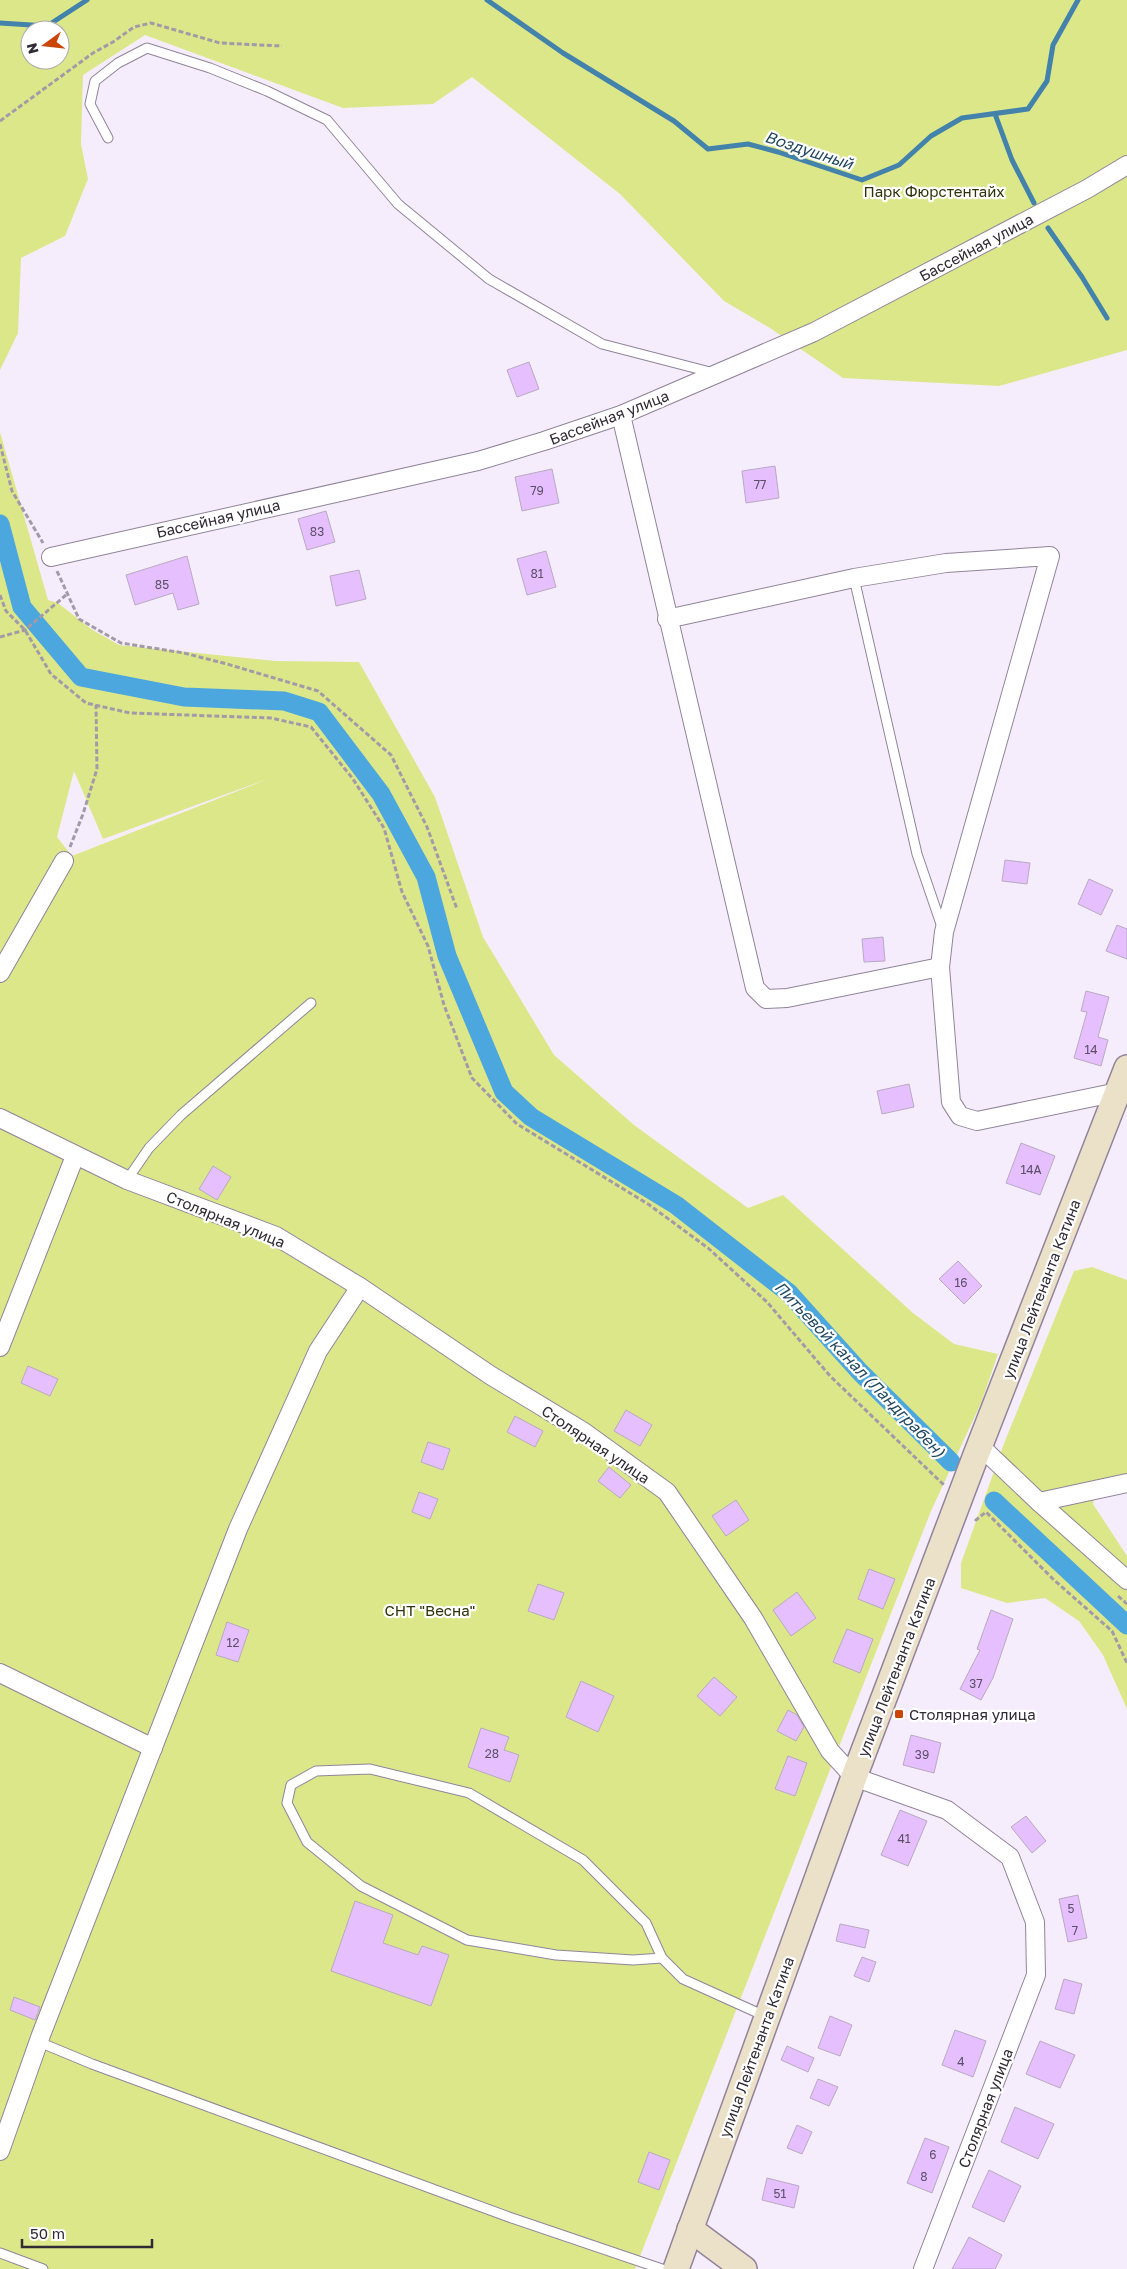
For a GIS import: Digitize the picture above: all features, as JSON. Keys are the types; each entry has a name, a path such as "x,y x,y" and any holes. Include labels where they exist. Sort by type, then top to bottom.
{"street":[{"name":"Бассейная улица","path":"51,557 478,461 622,415 814,332 1087,189 1127,165"},
{"path":"622,415 667,619 755,988 766,999 787,998 940,967"},
{"path":"667,619 854,578 946,563 1050,556 944,932 940,967 951,1102 960,1116 977,1121 1118,1092"},
{"path":"0,972 64,861"},
{"name":"улица Лейтенанта Катина","path":"676,2269 854,1777 1127,1068"},
{"name":"Столярная улица","path":"0,1118 127,1180 276,1236 360,1287 490,1375 584,1432 667,1492 753,1618 830,1752 854,1777 947,1810 1010,1857 1034,1922 1036,1975 923,2269"},
{"path":"0,1347 75,1156"},
{"path":"0,2151 39,2042 250,1502 318,1351 360,1287"},
{"path":"980,1446 1127,1580"},
{"path":"1040,1502 1127,1483"},
{"path":"0,1672 153,1748"},
{"path":"690,2230 744,2269"}],"lane":[{"path":"108,138 90,104 94,80 118,63 147,48 210,68 267,91 327,120 398,204 489,279 602,344 717,374"},
{"path":"854,578 917,854 944,932"},
{"path":"127,1180 150,1148 181,1115 311,1003"},
{"path":"662,1958 633,1960 556,1955 467,1940 360,1886 307,1842 287,1803 292,1785 316,1771 370,1769 469,1793 583,1860 646,1923 662,1958 683,1979 767,2017"},
{"path":"39,2042 92,2064 509,2217 662,2269"},
{"path":"0,2253 43,2269"}],"path":[{"path":"0,444 12,490 51,557 66,595 79,619 121,643 184,653 318,691 391,755 427,827 457,909"},
{"path":"0,595 6,611 25,630 52,674 86,703 130,713 271,718 311,727 353,779 384,828 402,892 428,946 444,1005 472,1078 517,1124 648,1204 708,1248 768,1302 830,1376 932,1473"},
{"path":"0,637 25,630 66,595"},
{"path":"64,861 83,814 96,769 96,705"},
{"path":"986,1512 1054,1580 1112,1631 1127,1663"}],"green space":[{"name":"Парк Фюрстентайх","path":"0,0 1127,0 1127,350 999,386 843,378 770,328 724,301 620,194 472,77 433,104 343,108 145,35 83,75 81,144 88,179 65,236 21,258 18,333 0,370"},
{"name":"СНТ \"Весна\"","path":"0,432 48,600 58,603 91,629 119,645 276,661 359,662 435,797 483,937 554,1055 634,1125 748,1208 783,1195 913,1313 954,1344 998,1354 981,1403 931,1511 635,2269 0,2269","holes":["74,771 103,839 268,779 72,856 57,837"]},
{"path":"1092,1267 1127,1280 1127,1477 1097,1483 1093,1504 1127,1556 1127,1709 1103,1655 1079,1621 1045,1598 1007,1603 961,1588 961,1563 1005,1441 1074,1271"}],"building":[{"path":"529,362 539,389 517,397 507,370"},
{"path":"775,466 779,498 746,503 742,471"},
{"path":"552,469 559,503 522,511 515,477"},
{"path":"326,511 335,542 307,550 298,519"},
{"path":"546,551 556,587 527,595 517,559"},
{"path":"187,556 199,604 178,610 173,593 135,605 126,575"},
{"path":"359,570 366,599 336,606 330,576"},
{"path":"1005,860 1030,863 1027,884 1002,881"},
{"path":"1089,879 1113,890 1101,915 1078,904"},
{"path":"1117,925 1127,929 1127,959 1106,951"},
{"path":"883,937 885,961 864,962 862,939"},
{"path":"1086,991 1109,997 1098,1037 1108,1040 1101,1066 1074,1058 1087,1012 1081,1011"},
{"path":"909,1084 914,1107 882,1114 877,1091"},
{"path":"1021,1143 1055,1156 1040,1195 1006,1183"},
{"path":"213,1166 231,1177 217,1200 199,1189"},
{"path":"958,1261 982,1286 964,1304 939,1279"},
{"path":"28,1366 58,1379 50,1396 21,1383"},
{"path":"626,1410 652,1425 640,1446 614,1431"},
{"path":"515,1416 543,1431 535,1447 507,1432"},
{"path":"428,1442 450,1449 443,1470 421,1462"},
{"path":"609,1467 631,1485 620,1498 598,1481"},
{"path":"419,1492 438,1499 430,1519 412,1512"},
{"path":"736,1500 749,1520 726,1536 712,1516"},
{"path":"869,1569 895,1579 883,1609 858,1599"},
{"path":"538,1584 564,1593 554,1620 528,1611"},
{"path":"797,1592 816,1618 791,1636 773,1610"},
{"path":"991,1610 1013,1619 993,1678 981,1700 960,1689 980,1650 977,1649"},
{"path":"227,1622 249,1630 238,1662 216,1655"},
{"path":"847,1629 873,1639 860,1673 833,1662"},
{"path":"714,1677 737,1697 720,1716 697,1696"},
{"path":"581,1681 614,1696 598,1732 566,1717"},
{"path":"788,1710 797,1715 804,1727 796,1741 777,1731"},
{"path":"481,1728 509,1737 504,1750 519,1755 510,1782 468,1767"},
{"path":"911,1735 941,1743 934,1773 903,1765"},
{"path":"788,1756 807,1763 795,1796 775,1789"},
{"path":"900,1810 927,1821 908,1866 881,1855"},
{"path":"1026,1816 1046,1841 1032,1853 1011,1827"},
{"path":"1078,1895 1087,1938 1068,1942 1059,1899"},
{"path":"355,1901 393,1915 383,1943 418,1955 422,1946 449,1955 431,2006 331,1971"},
{"path":"840,1924 869,1930 865,1948 836,1941"},
{"path":"862,1957 876,1962 869,1982 854,1976"},
{"path":"1064,1979 1082,1984 1074,2014 1055,2009"},
{"path":"14,1997 40,2007 35,2020 10,2010"},
{"path":"830,2016 852,2025 840,2056 818,2048"},
{"path":"955,2030 986,2041 973,2077 942,2065"},
{"path":"1040,2041 1075,2055 1060,2088 1026,2074"},
{"path":"787,2046 814,2058 808,2072 781,2060"},
{"path":"818,2079 838,2087 829,2106 810,2098"},
{"path":"1015,2107 1054,2124 1038,2159 1001,2142"},
{"path":"797,2125 812,2132 802,2154 787,2148"},
{"path":"925,2138 949,2147 932,2193 907,2183"},
{"path":"649,2152 670,2160 659,2190 638,2182"},
{"path":"989,2170 1021,2186 1004,2222 972,2207"},
{"path":"767,2178 799,2186 794,2208 762,2200"},
{"path":"969,2237 1002,2255 995,2269 952,2269"}],"waterway":[{"name":"Воздушный","path":"0,23 47,26 87,0"},
{"name":"Воздушный","path":"487,0 563,53 674,121 708,149 748,144 862,180 899,165 931,136 962,118 1028,109 1047,81 1053,45 1078,0"},
{"path":"995,114 1012,160 1034,203"},
{"path":"1048,228 1082,277 1107,318"},
{"name":"Питьевой канал (Ландграбен)","path":"0,524 22,607 81,677 184,697 284,701 319,712 381,794 426,877 447,956 504,1092 531,1117 676,1205 789,1293 860,1372 951,1462"},
{"name":"Питьевой канал (Ландграбен)","path":"994,1501 1127,1625"}],"place":[{"name":"Столярная улица","path":"899,1714"}]}
